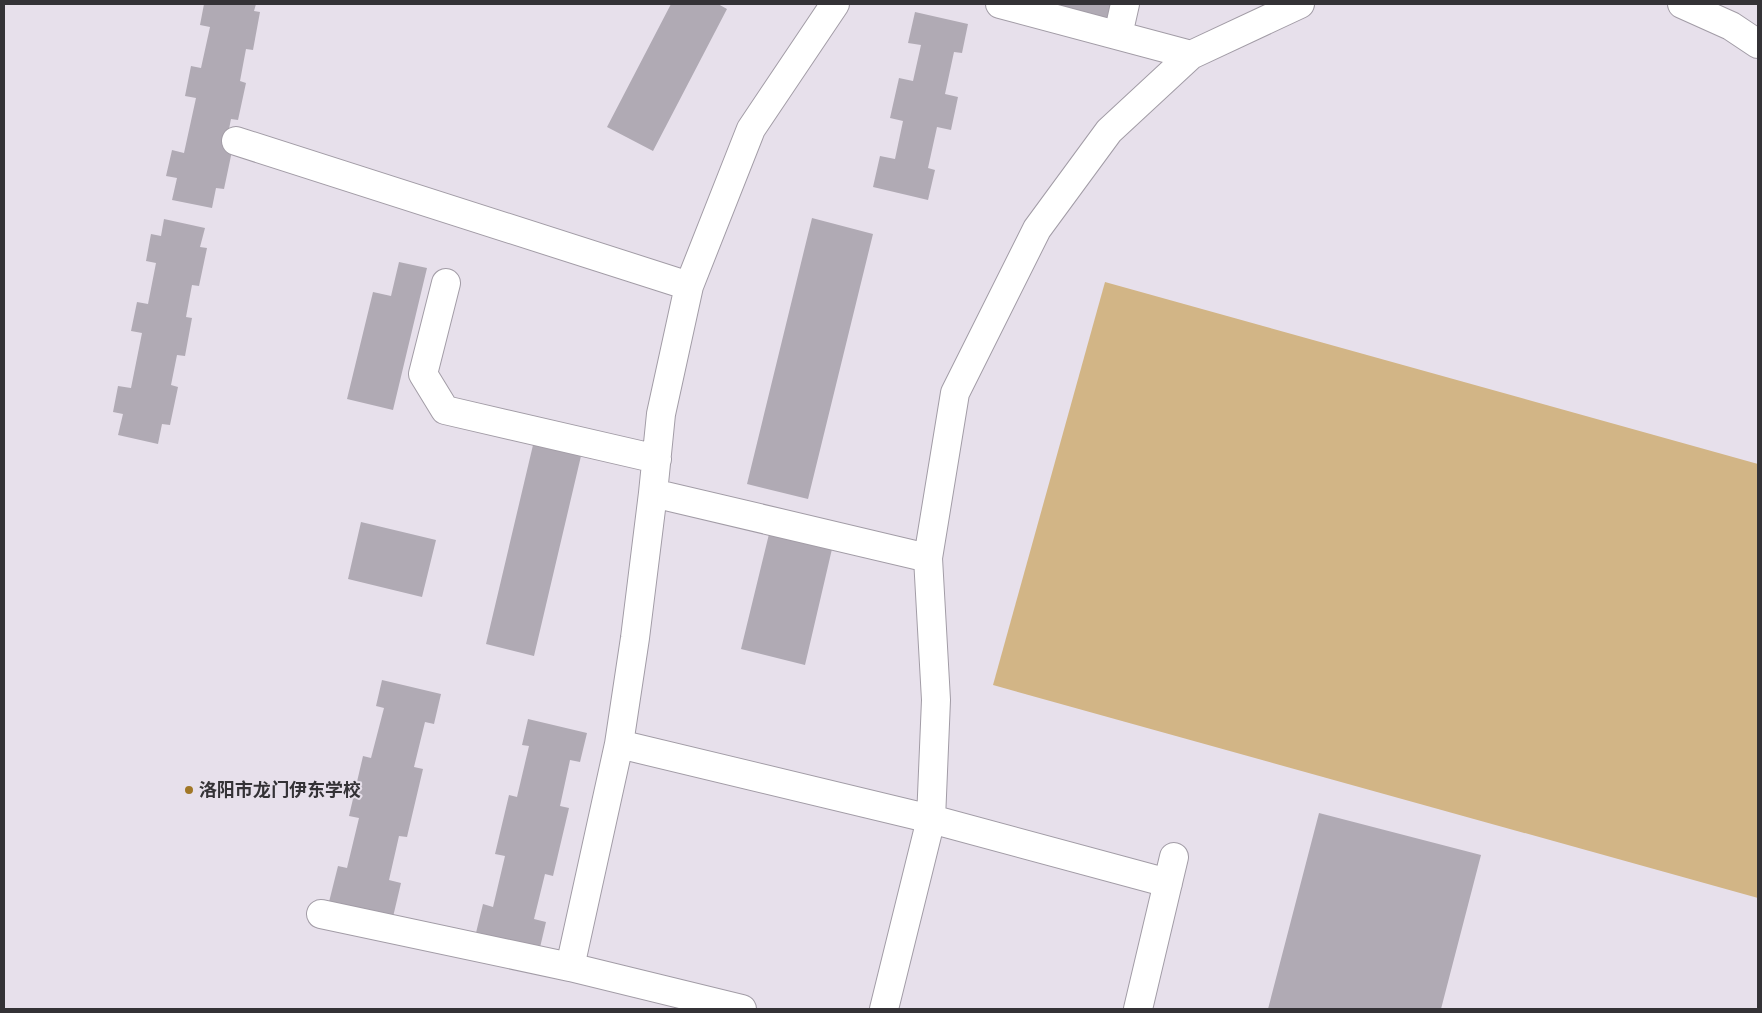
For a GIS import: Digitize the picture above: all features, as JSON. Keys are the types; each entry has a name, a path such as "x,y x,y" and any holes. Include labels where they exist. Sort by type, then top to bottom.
{"street":[{"path":"570,968 619,744 654,494 661,414 690,286 751,129 836,4"},
{"path":"1000,4 1191,55"},
{"path":"1118,35 1125,4"},
{"path":"884,1009 931,819 936,700 928,558 955,393 1037,229 1109,132 1191,55 1300,4"},
{"path":"1682,4 1730,26 1758,44"},
{"path":"236,141 690,286"},
{"path":"446,283 423,374 445,410 657,459"},
{"path":"654,494 928,558"},
{"path":"619,744 931,819 1171,870 1138,1009"},
{"path":"321,914 570,968 742,1009"}],"shaded area":[{"path":"1105,282 1758,464 1758,898 993,685"}],"building":[{"path":"204,4 256,4 254,11 260,12 253,50 246,49 240,81 246,83 238,120 231,119 225,149 232,151 224,189 216,188 212,208 172,200 177,178 166,176 172,150 184,153 196,98 185,96 191,66 201,68 210,27 200,25"},
{"path":"671,4 718,4 727,9 653,151 607,127"},
{"path":"1052,4 1120,4 1113,29"},
{"path":"915,12 968,24 962,53 954,52 945,94 958,97 951,130 937,127 928,168 935,170 928,200 873,187 880,156 895,159 903,121 890,118 899,78 913,81 921,45 908,43"},
{"path":"812,218 873,234 808,499 747,484"},
{"path":"164,219 205,228 200,247 207,248 199,286 192,285 186,317 192,318 185,356 177,355 171,385 178,387 170,425 162,424 158,444 118,435 123,414 113,412 118,386 131,388 142,333 131,331 137,302 148,304 156,263 146,261 151,234 161,236"},
{"path":"399,262 427,268 393,410 347,399 373,292 391,296"},
{"path":"533,445 581,456 534,656 486,644"},
{"path":"361,522 436,540 422,597 348,579"},
{"path":"769,534 832,549 805,665 741,649"},
{"path":"382,680 441,694 434,724 425,722 414,767 423,769 407,837 399,836 389,880 401,883 393,917 329,902 338,866 347,868 359,818 349,816 363,756 371,758 384,708 376,706"},
{"path":"528,719 587,733 580,762 570,760 560,806 569,808 553,876 545,874 534,919 546,922 538,956 474,941 483,904 493,907 505,856 495,854 509,795 517,797 529,746 522,745"},
{"path":"1319,813 1481,855 1441,1009 1268,1009"}],"place":[{"name":"洛阳市龙门伊东学校","path":"189,790"}]}
